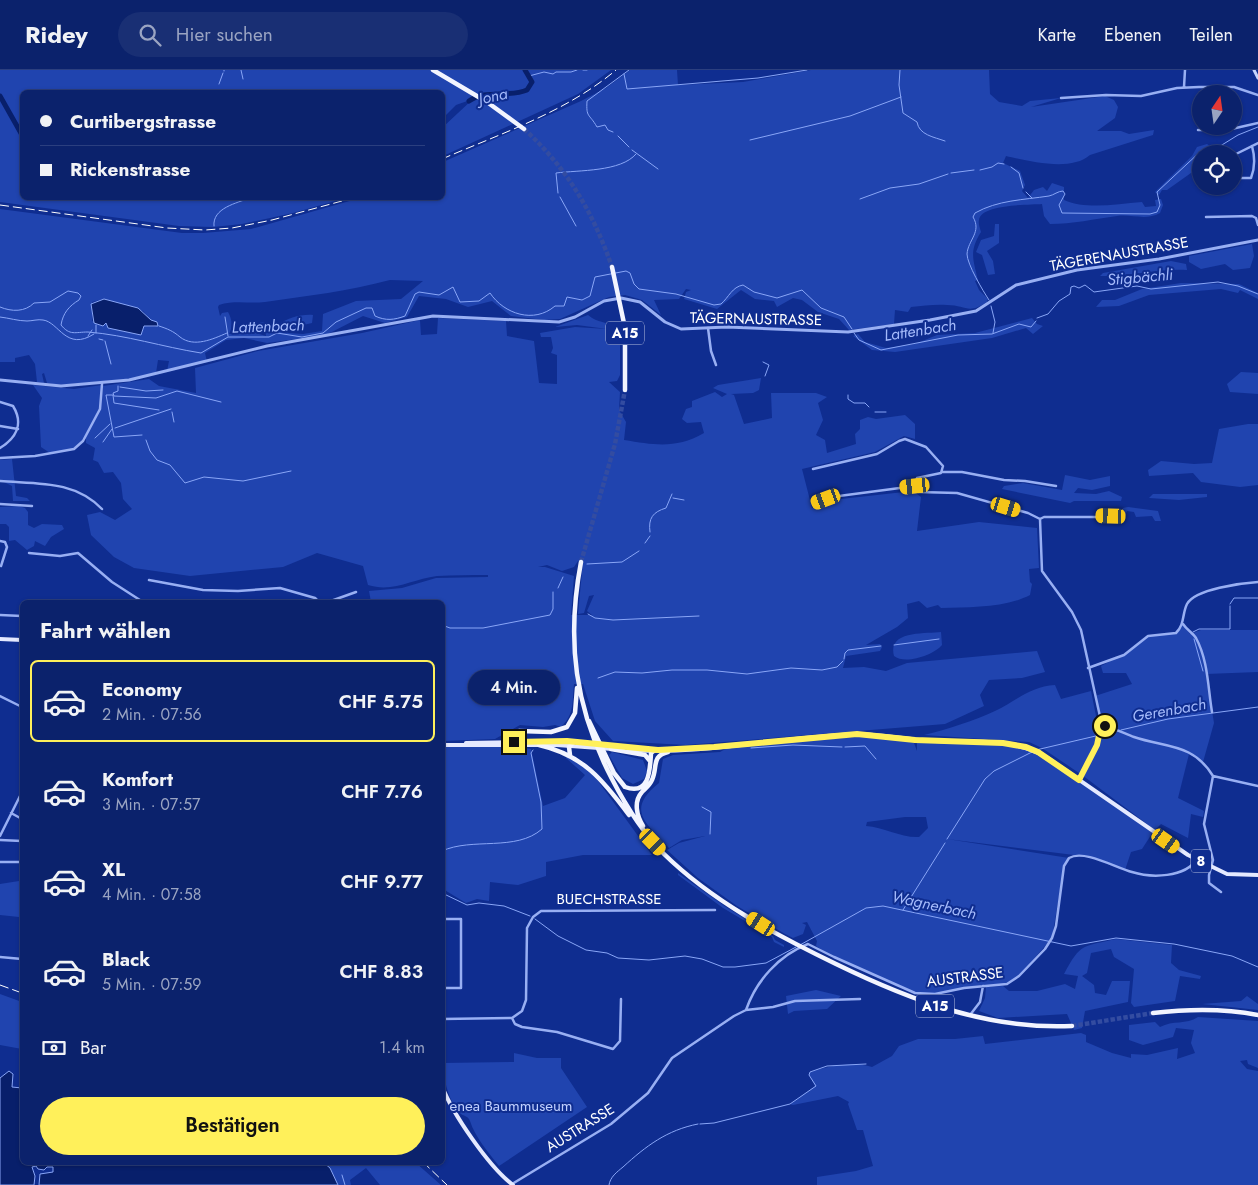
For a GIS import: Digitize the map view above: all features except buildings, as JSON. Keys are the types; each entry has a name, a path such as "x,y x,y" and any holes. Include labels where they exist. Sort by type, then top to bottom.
{"highway":[{"path":"433,70 471,91 524,129"},
{"name":"A15","path":"614,272 625,328 625,390"},
{"name":"A15","path":"581,562 574,625 577,684 584,711 620,795 641,828 673,862 707,889 789,940 902,994 969,1016 1026,1026 1072,1026"},
{"path":"506,742 515,733 525,730 559,732 567,727 575,713 577,684"},
{"path":"515,733 515,744"},
{"path":"570,755 572,744"},
{"path":"539,745 570,755 600,778 641,828"},
{"path":"611,749 645,755 653,764"},
{"path":"648,836 639,818 637,803 640,794 653,780 653,750"},
{"path":"603,756 618,781 629,789 639,788 646,783 658,756 668,752"},
{"path":"1152,1013 1203,1009 1233,1010 1258,1015"}],"main road":[{"path":"1254,70 1258,78"},
{"path":"0,639 20,640"},
{"name":"8","path":"445,745 572,744 668,752 857,734 915,740 1003,743 1030,748 1038,752 1177,849 1230,875 1258,874"},
{"name":"8","path":"451,745 506,742 539,745 572,744 611,749 653,750 714,747"},
{"path":"445,1092 474,1138 501,1175 512,1185"}],"street":[{"path":"1184,87 1185,70"},
{"path":"1061,98 1106,95 1141,96 1184,87 1234,87 1258,95"},
{"path":"1242,127 1258,123"},
{"path":"1242,150 1258,143"},
{"path":"1242,178 1251,178 1255,158 1252,146"},
{"path":"1206,217 1252,216 1256,218 1258,225"},
{"name":"TÄGERENAUSTRASSE","path":"990,302 1006,290 1028,282 1077,270 1149,261 1258,240"},
{"name":"TÄGERNAUSTRASSE","path":"0,380 58,386 102,384 158,374 267,346 374,328 421,317 443,315 560,322 575,317 604,301 616,298 626,298 640,302 674,327 695,330 708,328 852,331 951,317 976,311 990,302"},
{"path":"708,328 710,351 716,365"},
{"path":"0,458 34,456 74,449 83,440 100,408 102,384"},
{"path":"0,402 7,402 14,408 18,420 18,429 13,439 0,448"},
{"path":"0,426 18,429"},
{"path":"813,469 877,454 898,440 905,439 926,447 942,463 943,472"},
{"path":"915,486 919,477 943,472 970,473 1004,480 1020,480 1056,486"},
{"path":"0,481 46,483 86,496 102,509"},
{"path":"813,504 839,496 915,486"},
{"path":"915,486 920,492 943,491 957,493 1040,519 1081,516 1121,517"},
{"path":"0,504 32,506"},
{"path":"1040,519 1042,571 1076,619 1083,639 1101,726 1100,734 1079,780"},
{"path":"0,540 6,543 7,547 2,566"},
{"path":"29,553 60,556 78,553 109,580 140,600"},
{"path":"149,580 192,588 222,591 280,588 317,600"},
{"path":"1088,668 1124,654 1148,636 1172,634 1183,624 1186,606 1195,597 1223,588 1258,582"},
{"path":"334,600 356,592"},
{"path":"0,615 20,616"},
{"path":"1183,624 1194,635 1204,660 1212,712"},
{"path":"0,696 20,706"},
{"path":"1101,726 1135,737 1179,747 1203,762 1213,776 1258,786"},
{"path":"1213,776 1204,824 1213,860 1209,883 1221,892"},
{"path":"20,797 0,838 20,841"},
{"path":"11,812 20,819"},
{"name":"AUSTRASSE","path":"746,1010 766,972 796,949 808,944 850,965 915,993 935,994 1012,982 1052,938 1056,926 1064,866 1073,856 1100,860 1134,873 1152,874 1179,873 1197,859"},
{"path":"0,862 20,862"},
{"name":"BUECHSTRASSE","path":"512,1018 526,1004 527,928 533,917 541,911 715,910"},
{"path":"445,919 460,919 461,988 445,988"},
{"path":"0,957 20,959"},
{"path":"969,1016 980,1002 982,986"},
{"path":"445,1018 512,1018 515,1024 522,1027 557,1032 613,1049 620,1041 621,998"},
{"name":"AUSTRASSE","path":"512,1185 611,1124 648,1094 677,1053 746,1010 773,1007 795,1001 860,999"}],"green space":[{"path":"0,70 611,70 578,94 445,155 445,125 473,99 456,105 445,116 445,90 20,90 20,200 339,200 293,213 242,224 213,227 179,226 0,202"},
{"path":"630,70 677,70 678,85 743,82 811,70 989,70 990,94 999,102 1022,106 1030,101 1061,98 1031,107 1105,96 1114,100 1118,107 1115,118 1097,131 1121,131 1129,134 1154,130 1153,135 1090,155 1072,163 1049,164 1006,156 1003,163 1020,171 1025,185 1022,191 1028,198 1034,190 1043,187 1047,191 1052,183 1064,187 1064,200 1082,205 1102,206 1142,202 1145,207 1156,206 1155,200 1161,199 1163,205 1160,213 1149,217 1117,216 1058,224 1050,224 1044,216 1042,204 1006,206 988,211 979,220 981,232 973,250 978,280 975,281 979,290 988,299 987,302 971,309 953,305 938,305 911,307 908,312 895,310 894,324 849,330 839,319 818,312 802,300 793,298 777,307 774,301 755,299 741,290 717,309 684,299 686,292 691,290 686,289 679,299 654,300 661,315 642,300 625,295 609,297 560,319 544,320 511,316 492,301 468,307 446,299 419,296 407,317 385,323 363,316 326,335 267,343 244,338 226,340 205,353 207,362 167,371 169,361 158,360 156,373 130,379 58,385 47,383 44,373 42,374 44,383 37,382 35,364 29,355 15,358 15,362 0,362 0,209 182,233 203,233 251,229 353,200 445,200 445,161 606,88","holes":["390,280 423,281 401,299 356,301 323,314 322,331 303,334 288,333 290,328 312,323 313,315 294,317 278,325 260,322 259,329 265,330 266,336 249,331 229,334 231,320 228,312 222,313 220,316 218,307 219,305 231,303 265,302 328,293","104,299 143,311 156,327 104,324 92,321 92,302"]},
{"path":"1192,156 1192,172 1167,190 1162,190 1159,195 1155,192"},
{"path":"995,224 999,224 999,243 987,251 993,261 995,274 988,275 982,255 976,252 981,240 994,236"},
{"path":"1252,244 1254,256 1250,268 1233,270 1225,264 1201,269 1189,262 1189,256"},
{"path":"1171,261 1186,264 1187,270 1165,270 1100,276 1103,273"},
{"path":"1181,283 1239,284 1258,293 1258,299 1240,290 1238,293 1221,289 1149,295 1119,306 1096,307 1102,300 1115,300 1142,289"},
{"path":"588,315 595,320 612,326 615,329 615,335 620,335 620,375 617,381 609,382 620,392 619,410 626,422 624,440 675,444 694,438 704,433 701,422 687,423 682,419 686,409 692,407 692,401 715,392 722,397 727,394 713,388 718,385 761,378 759,390 753,393 731,394 734,395 744,424 772,418 771,393 816,393 827,397 818,403 823,420 816,435 825,440 827,453 856,444 855,434 860,429 860,420 868,417 876,419 905,415 915,424 915,439 904,436 875,452 802,469 812,508 832,500 913,491 921,497 917,531 979,522 1037,528 1039,568 1029,569 1030,582 1032,584 1030,595 1010,602 987,606 941,608 938,605 927,608 919,601 907,604 908,618 897,627 866,645 880,644 882,647 880,651 846,656 843,668 864,667 886,671 907,663 1037,651 1045,672 1022,678 989,680 980,695 984,706 945,724 686,745 613,741 595,721 583,684 574,684 571,712 561,727 555,725 543,727 520,725 495,739 445,741 445,600 371,600 369,591 402,588 436,578 488,577 488,575 437,576 394,586 377,587 368,585 363,566 317,553 283,567 190,576 134,568 114,557 91,535 87,515 100,512 115,520 132,509 123,499 121,483 113,472 104,473 98,462 93,460 95,448 86,443 86,438 74,449 50,453 41,447 39,406 42,398 33,385 74,389 102,385 100,408 103,386 149,379 159,386 196,393 195,368 258,351 362,333 420,320 421,335 437,334 438,318 506,321 507,336 534,341 539,383 557,384 557,355 551,353 553,348 551,337 541,337 540,333 575,327 607,329 577,325 555,327","holes":["578,561 583,561 578,614 584,613 589,596 594,595 587,611 592,615 571,615 574,576 545,567 538,567 547,565 562,571 574,567"]},
{"path":"1032,318 1037,324 1043,326 1033,334 1026,328 992,338 895,352 872,350 853,336 858,334 865,342 886,348 915,344 937,335 975,333"},
{"path":"1241,372 1258,373 1258,394 1230,392 1227,384"},
{"path":"1258,424 1258,485 1240,487 1201,482 1193,473 1149,476 1148,470 1161,461 1194,464 1212,463 1219,429"},
{"path":"12,459 16,496 27,498 30,501 13,501 12,486 0,480 0,460"},
{"path":"1065,475 1090,480 1110,476 1110,486 1092,490 1078,488 1074,493 1096,494 1109,491 1122,497 1121,501 1074,501 1070,503 1002,489 1004,486 1023,483 1062,490"},
{"path":"1153,494 1207,494 1207,497 1179,500 1149,498"},
{"path":"19,506 25,508 28,512 28,525 34,528 42,524 62,525 64,529 51,537 45,546 35,541 34,546 27,550 15,540 9,541 9,527 6,524 0,524 0,507"},
{"path":"1123,508 1158,511 1161,521 1155,521 1152,516 1136,517 1134,512 1127,511 1124,517 1121,516"},
{"path":"1183,624 1190,634 1201,630 1258,630 1258,672 1206,674 1214,723 1203,762 1189,754 1178,798 1204,811 1203,817 1191,814 1188,838 1161,824 1155,830 1082,775 1042,748 1029,742 924,735 978,718 1038,688 1055,685 1061,699 1091,691 1100,736 1102,732 1119,730 1103,723 1095,696 1132,684 1126,673 1103,673 1101,666 1124,654 1148,636 1176,633"},
{"path":"941,632 942,645 933,652 912,659 899,659 894,656 893,648 896,642 902,638 909,635"},
{"path":"857,737 880,737 914,743 917,751 917,742 1004,744 1038,752 1153,832 1142,849 1131,852 1125,870 1100,860 1082,856 947,839 1069,858 1064,866 1052,938 1019,976 1007,984 964,988 935,994 915,993 833,957 816,946 817,941 807,922 802,923 806,925 803,934 793,938 737,906 698,878 667,850 679,843 705,836 682,840 669,848 647,824 641,809 643,801 659,783 663,759 673,755 720,752 729,747","holes":["905,817 926,817 928,828 919,837 906,836 866,826 867,822"]},
{"path":"445,747 518,747 531,749 543,806 565,798 585,775 566,758 567,756 589,771 598,781 652,855 583,855 546,862 546,876 518,885 490,882 489,901 477,899 466,903 445,890"},
{"path":"612,752 643,760 647,771 644,779 633,784 622,778 609,755"},
{"path":"678,873 726,907 773,936 784,947 774,942 772,937 723,908 678,875"},
{"path":"19,881 19,917 0,915 0,884"},
{"path":"1116,939 1172,945 1171,963 1179,970 1201,976 1200,979 1180,976 1175,1001 1134,1007 1131,1003 1134,969 1114,957 1111,949 1091,953 1087,973 1082,976 1094,985 1095,993 1106,995 1112,981 1130,981 1128,1002 1085,1011 1082,1028 1074,1030 1067,1014 998,1018 979,1011 985,998 986,987 1003,986 1009,991 1037,991 1065,984 1075,989 1078,976 1064,974 1079,951 1090,945"},
{"path":"816,990 841,996 827,1009 794,1011 788,1014 786,996"},
{"path":"0,994 20,1001 20,1049 0,1045"},
{"path":"1247,996 1258,1004 1258,1010 1202,1004 1241,1001"},
{"path":"1198,1017 1258,1021 1258,1068 1248,1064 1247,1060 1240,1061 1247,1069 1258,1071 1258,1185 817,1185 817,1177 856,1171 873,1166 863,1130 857,1130 848,1104 849,1102 838,1096 790,1104 815,1086 809,1075 810,1072 841,1065 857,1064 872,1067 892,1056 899,1046 918,1039 955,1039 983,1036 985,1044 1081,1033 1086,1035 1086,1042 1112,1053 1131,1058 1131,1054 1147,1055 1178,1048 1177,1059 1195,1053 1191,1043 1194,1030 1176,1028 1173,1037 1143,1045 1129,1040 1129,1025 1155,1022 1160,1027 1189,1021"},
{"name":"enea Baummuseum","path":"514,1053 537,1058 561,1058 561,1068 587,1107 499,1166 478,1139 469,1119 461,1114 453,1104 445,1080 445,1063 514,1062"},
{"path":"326,1165 418,1165 441,1185 380,1185 366,1168 350,1180 351,1185 338,1185 330,1168"}],"shaded area":[{"path":"104,299 138,308 151,320 157,322 158,326 144,326 141,335 108,328 106,323 103,326 94,323 91,304"},
{"path":"9,1071 13,1074 12,1087 20,1088 20,1165 326,1165 330,1168 338,1185 39,1185 40,1174 53,1172 53,1167 47,1167 44,1170 38,1169 36,1166 32,1167 35,1176 34,1185 0,1185 0,1078"}],"waterway":[{"path":"241,70 243,79"},
{"name":"Jona","path":"469,101 483,95 527,90 532,82 525,70"},
{"path":"529,76 544,72 553,74 577,70"},
{"path":"613,132 608,130 605,125 597,127 588,113 587,101 629,70"},
{"path":"624,74 627,89 758,78 807,70"},
{"path":"900,70 899,85 903,113 917,122 924,133 945,141"},
{"path":"219,84 223,73"},
{"name":"Jona","path":"0,96 20,131"},
{"path":"750,140 850,116 901,97"},
{"name":"Lattenbach","path":"989,300 976,277 967,254 976,227 973,217 975,213 993,205 1049,196 1063,191 1065,194 1059,205 1062,213 1150,214 1157,212 1160,205 1157,192 1202,150 1217,148 1238,135 1258,127"},
{"path":"618,136 629,147"},
{"path":"632,150 658,169"},
{"path":"558,193 556,173 610,167 629,160 636,154"},
{"path":"980,170 992,167 998,163 1004,164"},
{"path":"1011,167 1019,173 1023,188"},
{"path":"951,173 974,170"},
{"path":"860,199 890,188 919,184 948,174"},
{"name":"Lattenbach","path":"1026,192 1032,198"},
{"path":"560,197 576,226"},
{"path":"214,226 214,220 221,211 232,204 244,200"},
{"name":"Lattenbach","path":"0,307 9,310 22,310 34,303 50,302 68,291 78,293 81,296 79,300 67,310 63,317 61,325 67,331 116,336 201,353 228,337 269,337 277,333 302,337 323,333 336,322 366,308 372,308 375,316 379,318 390,319 405,316 415,294 419,292 439,295 453,287 460,302 479,301 490,293 511,311 520,314 538,315 555,306 564,306 567,297 582,300 590,296 595,277 626,271 630,273 634,284 639,289 676,294 714,305 721,304 733,290 743,285 754,292 777,298 802,290 821,308 844,317 852,329"},
{"name":"Stigbächli","path":"1037,318 1048,314 1059,301 1070,294 1071,287 1074,286 1079,288 1085,285 1094,292 1137,286 1151,289 1218,282 1238,286 1258,294"},
{"name":"Lattenbach","path":"991,306 995,322 993,333"},
{"path":"0,317 24,321 43,320 76,340 84,339 94,334"},
{"path":"225,317 228,336"},
{"name":"Lattenbach","path":"854,333 859,340 881,350 958,335 992,334 1019,324 1031,327 1036,321"},
{"name":"Lattenbach","path":"96,325 96,333"},
{"path":"159,326 191,342 216,338 227,333"},
{"name":"Lattenbach","path":"88,336 92,330"},
{"path":"99,339 103,340"},
{"path":"105,341 111,364"},
{"path":"763,362 769,365 765,376"},
{"path":"118,386 118,391 113,393 114,396 156,398 177,391 221,402"},
{"path":"120,387 146,391 163,390"},
{"path":"142,435 114,437 106,395 113,395 114,403 159,410"},
{"path":"848,395 848,399 854,403 865,403 869,407"},
{"path":"115,428 171,409"},
{"path":"172,412 174,422"},
{"path":"875,412 886,412"},
{"path":"95,438 110,424"},
{"path":"103,442 112,429"},
{"path":"146,440 150,451 157,460 170,465 185,483 204,477 243,481 291,471"},
{"path":"650,532 652,516 666,508 672,494"},
{"path":"673,498 684,500"},
{"path":"645,543 650,536"},
{"path":"587,564 622,562 639,551"},
{"path":"558,588 563,577"},
{"path":"445,626 450,628 483,628 550,615 553,609 553,592"},
{"path":"1230,604 1234,598 1258,598"},
{"path":"1193,632 1199,629 1230,629 1230,606"},
{"path":"588,614 595,618 613,620 699,616"},
{"path":"894,645 939,639"},
{"path":"1194,639 1203,671"},
{"path":"844,659 845,653 848,650 881,646"},
{"path":"598,678 615,672 642,673 672,670 707,670 747,674 791,668 822,670 837,667 843,661"},
{"name":"Gerenbach","path":"1121,730 1168,719 1258,707"},
{"name":"Gerenbach","path":"1036,750 1117,731"},
{"path":"751,748 793,745 842,747"},
{"path":"845,747 865,746 876,759"},
{"path":"445,850 467,845 520,840 542,829 541,802 531,753 533,750"},
{"name":"Gerenbach","path":"947,839 985,779 994,771 1032,752"},
{"path":"702,807 711,812 710,834"},
{"name":"Gerenbach","path":"903,910 945,843"},
{"name":"Wagnerbach","path":"445,894 467,905 479,903 504,906 530,916"},
{"name":"Wagnerbach","path":"800,945 866,908 883,906 1071,946 1116,938 1174,944 1232,956 1258,967"},
{"name":"Wagnerbach","path":"535,919 558,936 586,950 607,953 618,958 649,960 685,956 702,959 723,967 735,967 766,963 796,947"},
{"path":"700,1124 714,1123 790,1104 816,1086 809,1075 810,1072 827,1066 866,1064"},
{"path":"609,1185 616,1173 640,1152 676,1130 698,1124"},
{"path":"342,1175 345,1185"}],"tunnel":[{"path":"524,129 553,159 577,192 605,247 612,267"},
{"path":"581,562 615,444 625,390"},
{"path":"1072,1026 1153,1013"}],"railway":[{"path":"445,158 555,110 597,85 616,70"},
{"path":"0,205 167,228 205,230 232,228 272,220 346,200"},
{"path":"0,985 20,992"},
{"path":"426,1165 447,1185"}],"route":[{"path":"514,742 567,741 658,750 857,734 915,740 1003,743 1026,747 1038,752 1079,780 1097,745 1101,726 1105,726"}]}
